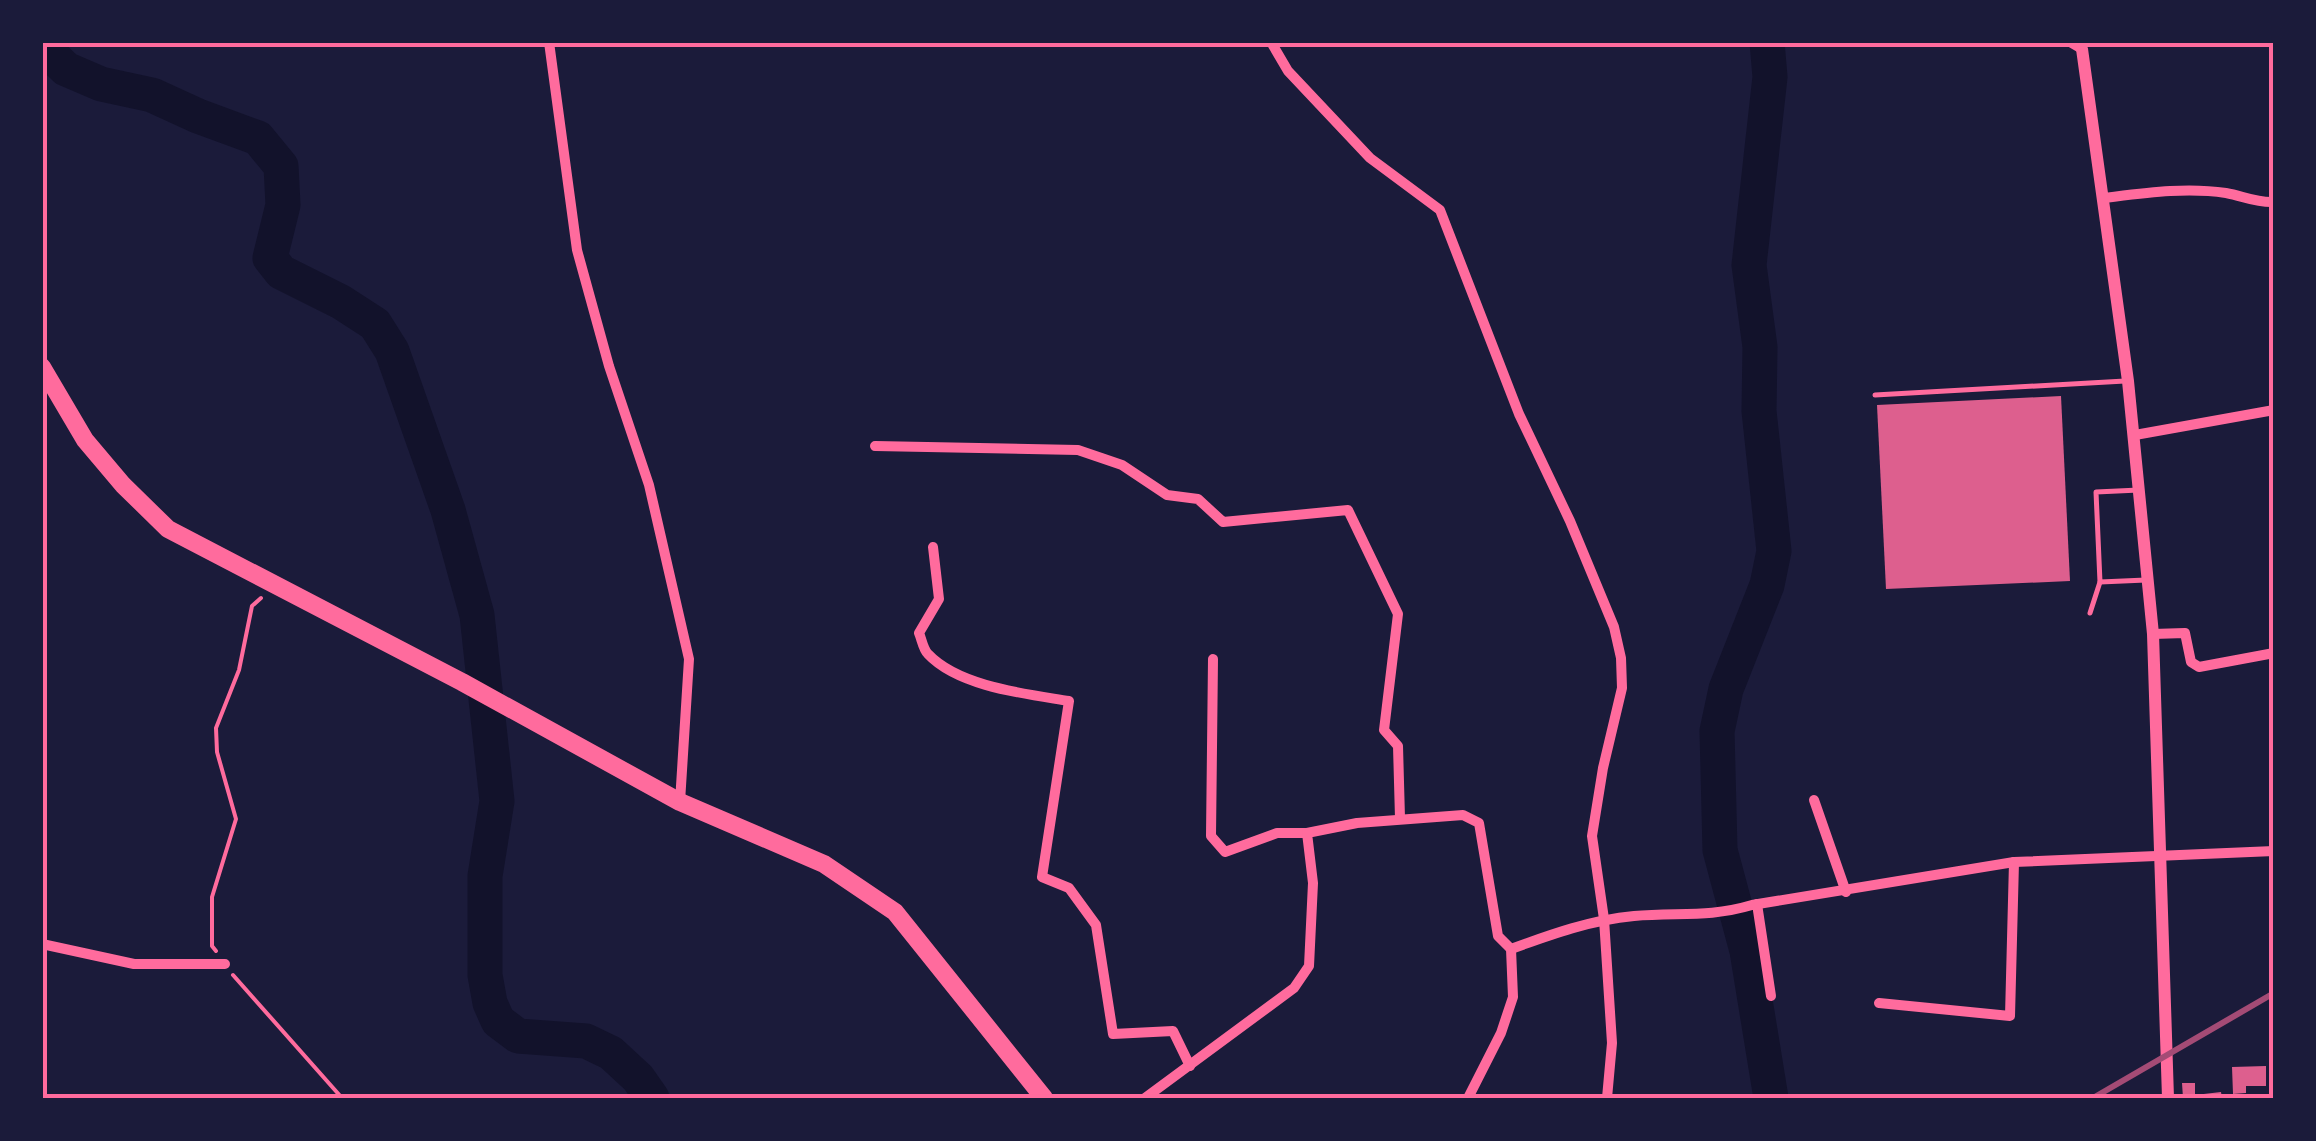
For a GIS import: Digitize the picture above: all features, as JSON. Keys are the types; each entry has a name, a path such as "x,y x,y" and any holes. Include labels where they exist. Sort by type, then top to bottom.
{"highway":[{"path":"42,367 85,440 168,529 462,682 680,802 824,864 895,912 1044,1098"}],"street":[{"path":"550,42 577,250 609,366 649,484 689,659 680,802"},
{"path":"1271,42 1288,70 1370,158 1440,210 1519,414 1614,627 1622,688 1592,836 1604,920 1612,1042 1607,1098"},
{"path":"2078,45 2104,198 2135,435 2149,580 2168,1098"},
{"path":"2104,198 2193,191 2229,193 2259,203 2274,202"},
{"path":"2135,435 2274,410"},
{"path":"875,446 1078,450 1122,465 1167,495 1198,499 1223,522 1348,510 1398,614 1384,730 1398,746 1400,818"},
{"path":"934,547 938,599 919,633 926,653 956,674 1010,691 1070,701 1042,877 1069,888 1096,925 1113,1034 1174,1031 1190,1066"},
{"path":"2153,634 2185,633 2191,662 2200,667 2274,654"},
{"path":"1213,660 1210,836 1225,852 1276,834 1307,834 1357,822 1463,815 1479,822 1498,936 1512,949 1513,998 1501,1033 1468,1098"},
{"path":"1814,800 1846,892"},
{"path":"1145,1098 1294,988 1310,966 1313,884 1307,834"},
{"path":"1512,949 1604,920 1637,915 1720,914 2014,862 2274,851"},
{"path":"1878,1003 2010,1016 2014,862"},
{"path":"1755,905 1771,996"},
{"path":"42,944 134,964 225,964"}],"lane":[{"path":"1875,395 2128,381"},
{"path":"2090,614 2100,582 2096,492 2140,490"},
{"path":"2100,582 2149,580"}],"path":[{"path":"276,584 252,606 239,670 216,728 217,752 236,819 212,896 212,946 246,993 342,1098"}],"building":[{"path":"2061,396 2070,581 1886,589 1877,405"},
{"path":"2266,1066 2266,1086 2246,1086 2246,1093 2233,1094 2232,1067"},
{"path":"2182,1083 2195,1083 2195,1095 2221,1092 2222,1098 2183,1098"}],"waterway":[{"path":"1767,42 1770,77 1749,265 1760,347 1759,411 1774,551 1767,585 1726,689 1717,731 1720,850 1747,951 1771,1098"},
{"path":"42,46 66,69 101,84 152,95 258,138 281,166 283,205 270,258 281,272 375,324 392,351 448,510 477,615 497,801 485,876 485,975 490,1003 498,1021 518,1036 586,1041 611,1053 638,1078 652,1098"}],"railway":[{"path":"2093,1098 2274,993"}]}
